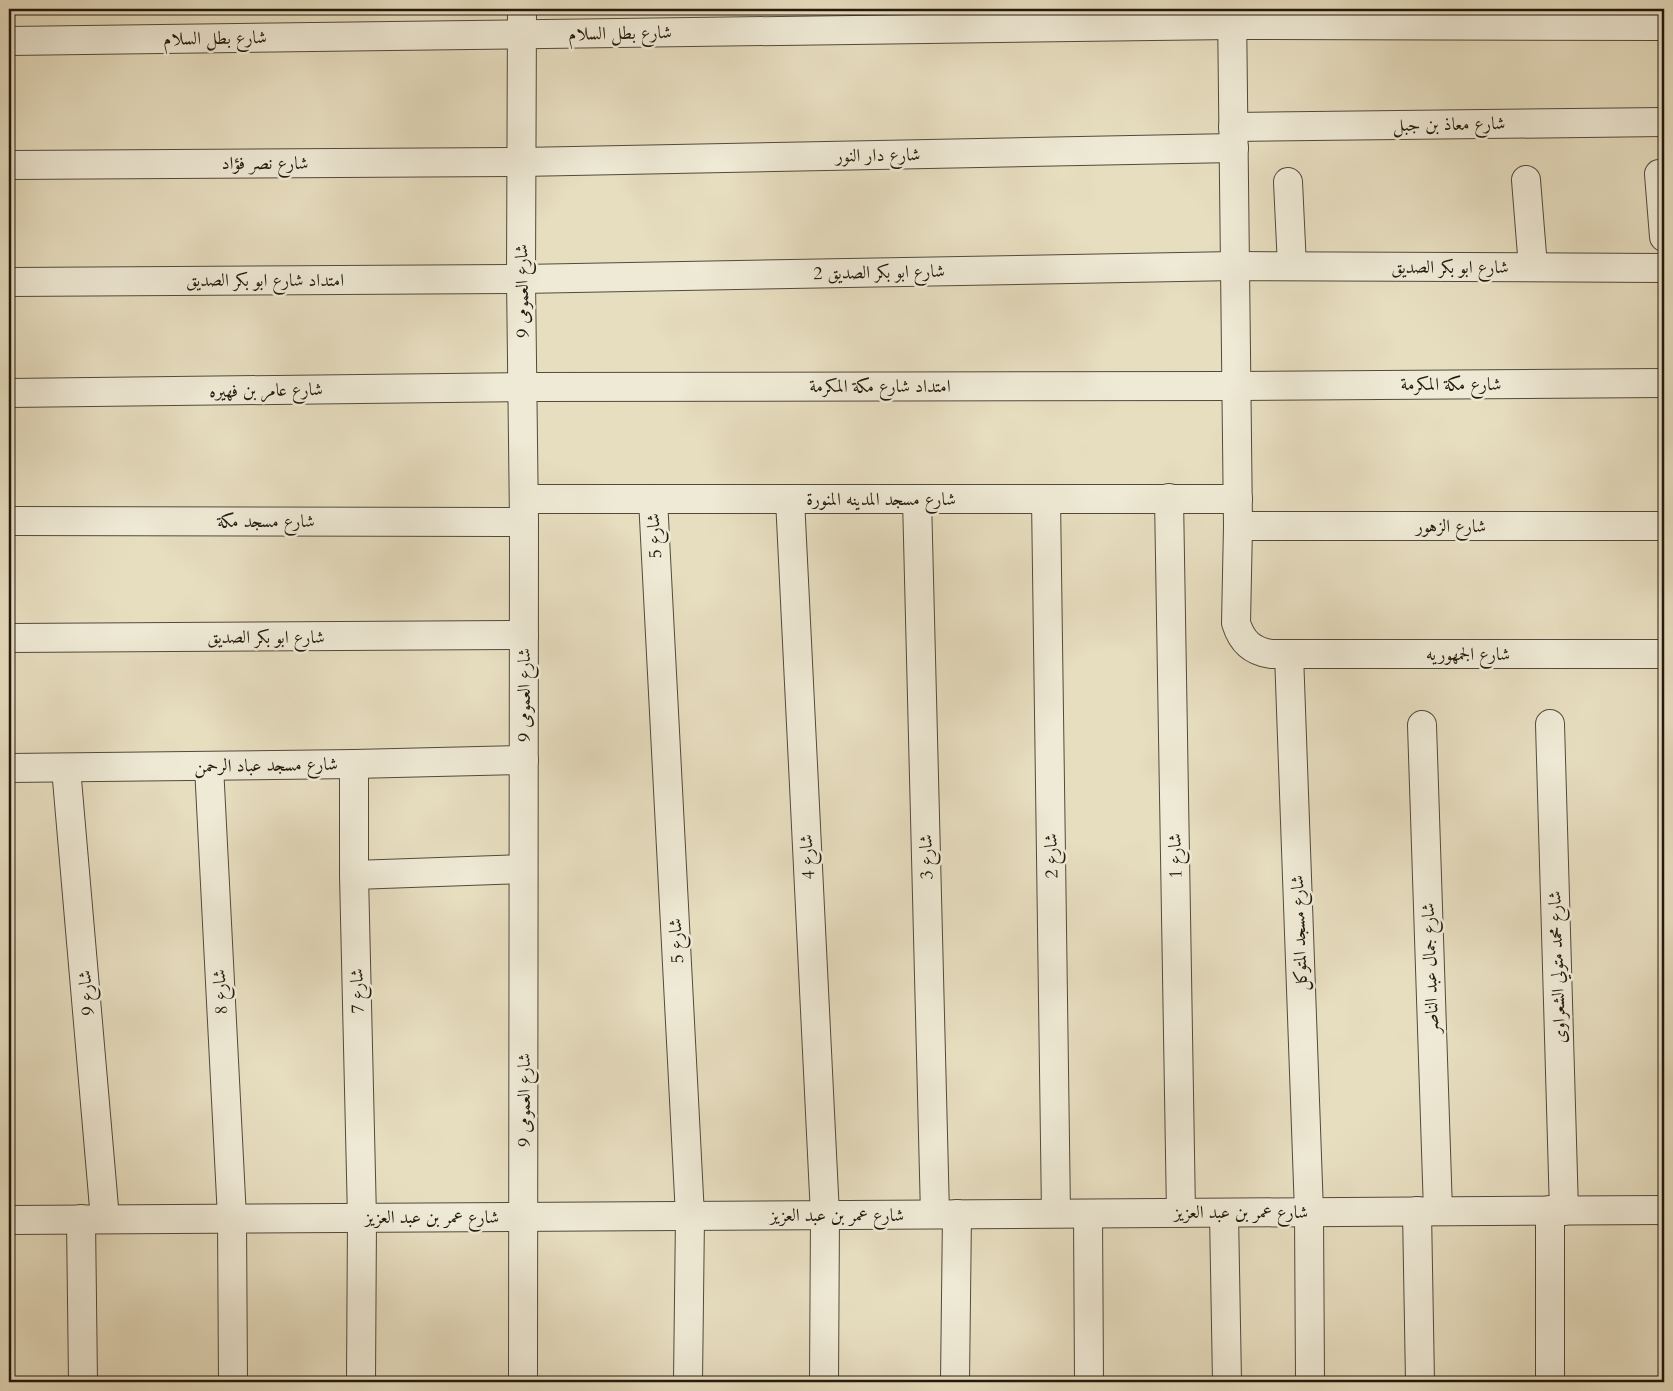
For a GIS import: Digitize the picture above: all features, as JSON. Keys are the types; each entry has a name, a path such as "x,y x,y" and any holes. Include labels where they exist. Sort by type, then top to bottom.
{"street":[{"name":"شارع بطل السلام","path":"9,41 522,21 1232,17 1664,26"},
{"path":"1232,17 1238,498 1236,623 1244,642 1252,648 1261,652 1280,654"},
{"name":"شارع العمومى 9","path":"522,21 521,279 524,387 523,1382"},
{"name":"شارع معاذ بن جبل","path":"1233,138 1664,122"},
{"name":"شارع دار النور","path":"522,162 1233,138"},
{"name":"شارع نصر فؤاد","path":"9,165 522,162"},
{"path":"1659,174 1664,237"},
{"path":"1526,180 1532,267"},
{"path":"1288,182 1292,266"},
{"name":"شارع ابو بكر الصديق","path":"1236,266 1664,268"},
{"name":"شارع ابو بكر الصديق 2","path":"521,279 1236,266"},
{"name":"امتداد شارع ابو بكر الصديق","path":"9,282 521,279"},
{"name":"شارع مكة المكرمة","path":"1237,386 1664,383"},
{"name":"امتداد شارع مكة المكرمة","path":"524,387 1237,386"},
{"name":"شارع عامر بن فهيره","path":"9,393 524,387"},
{"name":"شارع 1","path":"1169,498 1181,1213"},
{"name":"شارع مسجد المدينه المنورة","path":"524,511 652,499 1238,498"},
{"name":"شارع 5","path":"652,499 690,1216 688,1382"},
{"name":"شارع 4","path":"790,499 825,1215 824,1382"},
{"name":"شارع 3","path":"917,499 946,1214 955,1382"},
{"name":"شارع 2","path":"1046,499 1056,1213"},
{"name":"شارع مسجد مكة","path":"9,521 524,511"},
{"name":"شارع الزهور","path":"1238,526 1664,526"},
{"name":"شارع ابو بكر الصديق","path":"9,638 524,635"},
{"name":"شارع الجمهوريه","path":"1280,654 1664,654"},
{"name":"شارع مسجد المتوكل","path":"1280,654 1308,1212 1310,1382"},
{"name":"شارع محمد متولي الشعراوى","path":"1550,724 1557,1210 1550,1382"},
{"name":"شارع جمال عبد الناصر","path":"1420,1382 1428,1211 1422,725"},
{"name":"شارع مسجد عباد الرحمن","path":"9,768 524,760"},
{"name":"شارع 7","path":"354,764 354,875 362,1218 361,1382"},
{"name":"شارع 8","path":"209,766 232,1218 233,1382"},
{"name":"شارع 9","path":"66,768 93,1219 83,1382"},
{"path":"354,875 524,868"},
{"name":"شارع عمر بن عبد العزيز","path":"9,1220 1664,1210"},
{"path":"1224,1213 1227,1382"},
{"path":"1088,1214 1089,1382"}]}
